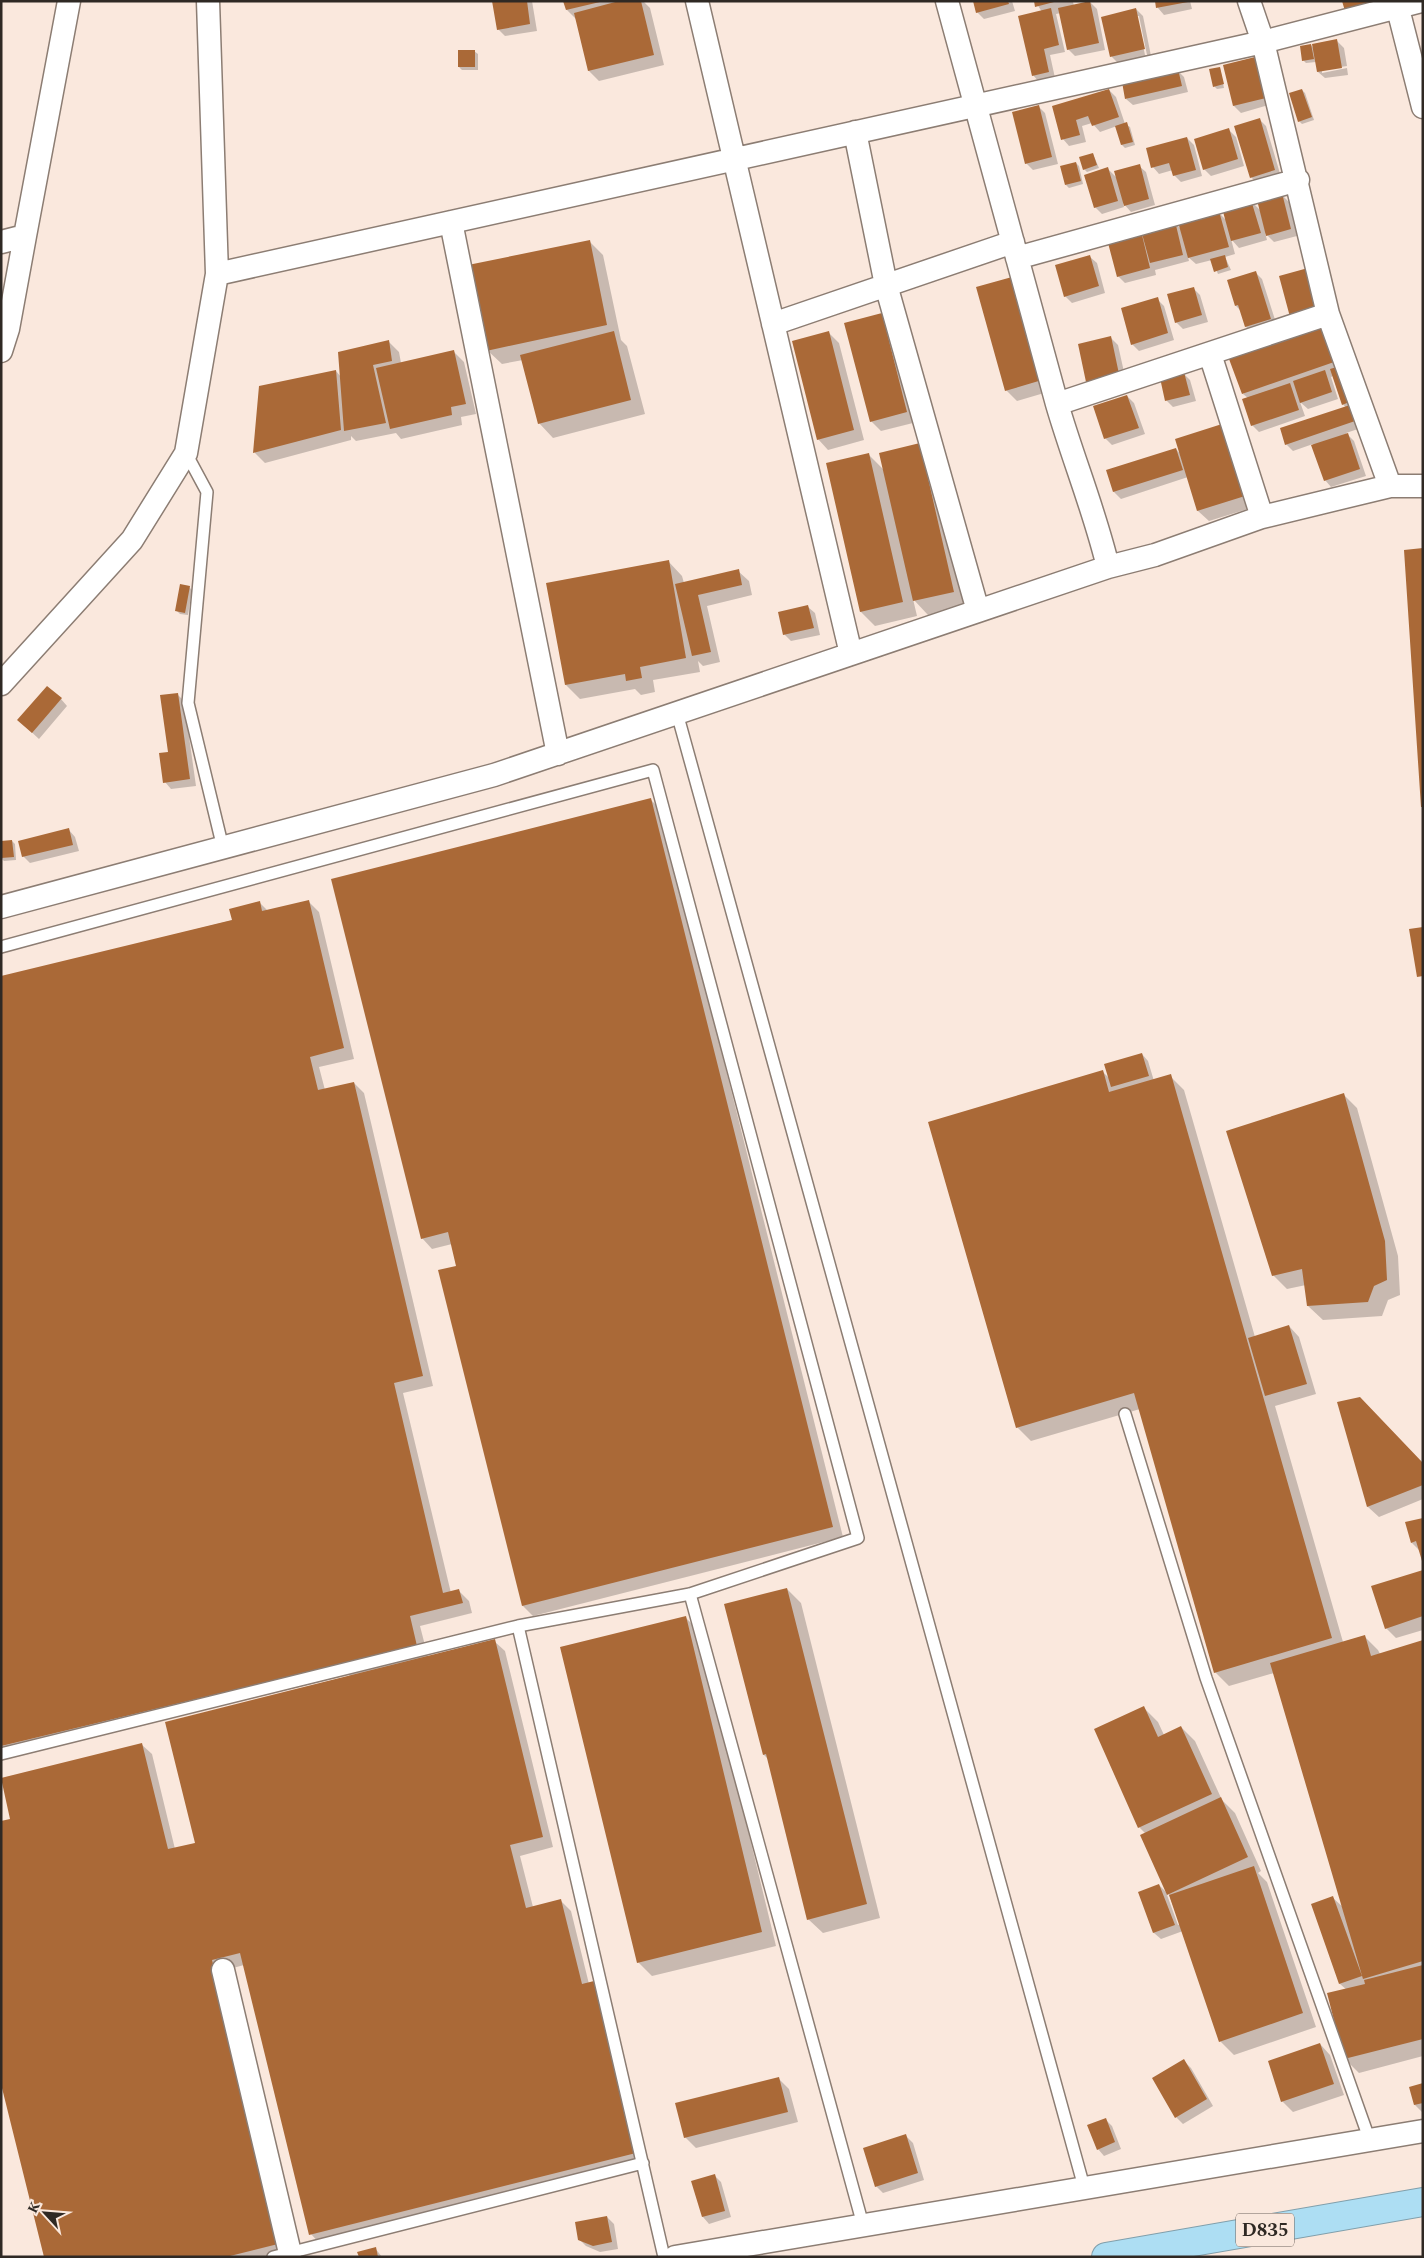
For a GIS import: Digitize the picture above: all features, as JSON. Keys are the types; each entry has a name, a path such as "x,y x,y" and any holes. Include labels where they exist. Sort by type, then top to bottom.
{"highway":[{"name":"D835","path":"1106,2257 1423,2202"}],"street":[{"path":"1,351 8,329 69,1"},
{"path":"1,684 132,540 186,453 217,274 208,1"},
{"path":"697,1 851,654"},
{"path":"946,1 1057,404 1074,460 1099,530 1108,567"},
{"path":"1249,1 1263,42 1298,180 1328,314 1390,486"},
{"path":"217,274 1263,42 1396,4 1421,1"},
{"path":"1396,4 1423,107"},
{"path":"854,132 886,285 978,611"},
{"path":"773,324 886,285 1015,250 1298,180"},
{"path":"451,222 558,754"},
{"path":"1,242 25,236"},
{"path":"1057,404 1328,314"},
{"path":"1210,354 1262,517"},
{"path":"1,907 494,775 1108,567 1155,556 1262,517 1390,486 1423,486"},
{"path":"223,1970 282,2255"},
{"path":"675,2257 1423,2131"}],"lane":[{"path":"186,453 207,492 188,703 223,848"},
{"path":"677,713 1084,2187"},
{"path":"1,946 653,770 858,1538 690,1594 518,1626 1,1754"},
{"path":"1125,1414 1206,1678 1370,2141"},
{"path":"690,1594 863,2225"},
{"path":"518,1626 664,2257"},
{"path":"282,2255 643,2163"}],"building":[{"path":"492,1 527,1 530,24 497,30"},
{"path":"563,1 600,1 600,2 566,10"},
{"path":"619,1 641,1 654,55 588,71 574,13"},
{"path":"973,1 1008,1 1009,4 976,13"},
{"path":"1034,1 1054,1 1054,2 1035,7"},
{"path":"1090,1 1099,43 1067,50 1058,8"},
{"path":"1155,1 1188,1 1188,2 1156,8"},
{"path":"1342,1 1375,1 1375,2 1345,11"},
{"path":"1051,8 1059,45 1044,49 1049,72 1032,76 1018,16"},
{"path":"1136,8 1145,49 1110,57 1101,17"},
{"path":"1337,39 1342,68 1317,72 1312,44"},
{"path":"1311,44 1314,59 1302,61 1300,46"},
{"path":"458,50 475,50 475,67 458,67"},
{"path":"1255,57 1266,98 1233,106 1223,65"},
{"path":"1220,67 1224,84 1213,87 1209,69"},
{"path":"1178,69 1182,86 1125,99 1122,82"},
{"path":"1109,89 1119,117 1092,126 1088,116 1076,120 1080,135 1061,140 1052,106"},
{"path":"1302,89 1312,117 1298,122 1289,93"},
{"path":"1039,105 1052,157 1025,164 1012,112"},
{"path":"1260,118 1275,170 1250,178 1234,126"},
{"path":"1127,122 1133,142 1121,145 1115,126"},
{"path":"1229,128 1238,159 1203,170 1194,139"},
{"path":"1187,137 1196,170 1173,176 1169,163 1151,168 1146,148"},
{"path":"1093,153 1097,165 1083,170 1079,157"},
{"path":"1076,162 1081,181 1065,185 1060,166"},
{"path":"1140,164 1149,199 1124,206 1114,171"},
{"path":"1108,167 1118,201 1094,208 1084,175"},
{"path":"1282,193 1291,229 1266,236 1257,200"},
{"path":"1251,200 1261,233 1231,241 1222,208"},
{"path":"1219,211 1229,247 1188,258 1178,222"},
{"path":"1175,221 1183,255 1150,263 1141,230"},
{"path":"1142,235 1150,268 1117,277 1108,243"},
{"path":"590,240 607,325 486,351 468,265"},
{"path":"1090,255 1099,286 1064,297 1055,265"},
{"path":"1225,255 1228,267 1214,272 1210,259"},
{"path":"1308,268 1319,309 1290,317 1279,276"},
{"path":"1256,271 1271,319 1245,327 1238,305 1235,306 1227,280"},
{"path":"1012,277 1042,380 1005,391 976,287"},
{"path":"1194,287 1202,315 1175,323 1167,294"},
{"path":"1158,297 1168,333 1131,345 1121,308"},
{"path":"882,313 907,412 870,422 844,323"},
{"path":"1324,326 1337,361 1242,394 1229,359"},
{"path":"614,331 631,400 538,424 520,355"},
{"path":"829,331 854,430 817,440 792,341"},
{"path":"1111,336 1119,374 1086,382 1078,344"},
{"path":"389,340 392,361 373,365 386,423 344,431 338,352"},
{"path":"454,350 466,404 451,407 452,415 390,429 376,368"},
{"path":"1340,366 1352,401 1342,405 1330,369"},
{"path":"336,370 341,430 253,453 259,386"},
{"path":"1325,370 1332,392 1300,403 1293,381"},
{"path":"1184,372 1190,395 1165,401 1160,378"},
{"path":"1290,383 1299,410 1251,426 1242,399"},
{"path":"1127,395 1139,428 1104,439 1093,406"},
{"path":"1353,404 1358,420 1285,445 1280,428"},
{"path":"1222,424 1245,496 1197,511 1175,439"},
{"path":"1348,433 1360,469 1324,481 1311,445"},
{"path":"920,443 954,592 913,601 879,453"},
{"path":"1176,448 1183,470 1113,492 1106,470"},
{"path":"869,453 903,602 860,612 826,463"},
{"path":"1423,548 1423,807 1421,807 1404,550"},
{"path":"669,560 686,658 640,667 642,678 626,681 625,674 565,685 546,583"},
{"path":"739,569 742,585 698,595 711,652 692,656 675,584"},
{"path":"180,584 190,586 185,613 175,611"},
{"path":"808,605 814,628 783,635 778,612"},
{"path":"47,686 62,698 32,733 17,720"},
{"path":"178,693 190,779 163,783 159,753 168,752 160,695"},
{"path":"651,798 833,1527 522,1606 438,1270 456,1266 448,1232 421,1239 331,879"},
{"path":"69,828 73,845 22,857 18,841"},
{"path":"12,840 14,857 1,858 1,841"},
{"path":"309,900 344,1048 310,1057 318,1090 354,1082 423,1376 394,1383 443,1593 459,1589 463,1603 410,1616 417,1646 1,1746 1,976 232,920 229,909 260,901 262,911"},
{"path":"1423,927 1423,976 1417,977 1409,929"},
{"path":"1142,1053 1149,1076 1111,1087 1104,1064"},
{"path":"1103,1070 1109,1092 1171,1074 1332,1638 1214,1673 1134,1393 1016,1428 928,1122"},
{"path":"1344,1093 1385,1241 1387,1280 1374,1286 1368,1302 1307,1306 1302,1269 1272,1276 1226,1131"},
{"path":"1289,1325 1307,1384 1265,1396 1248,1338"},
{"path":"1360,1397 1423,1463 1423,1485 1367,1507 1337,1402"},
{"path":"1423,1518 1422,1561 1416,1541 1411,1543 1405,1522"},
{"path":"1423,1570 1423,1616 1385,1629 1371,1586"},
{"path":"787,1588 867,1904 807,1920 766,1754 763,1755 724,1604"},
{"path":"686,1616 762,1932 637,1963 560,1647"},
{"path":"1365,1635 1371,1656 1423,1640 1423,1961 1363,1979 1270,1663"},
{"path":"495,1639 543,1837 510,1845 526,1908 561,1899 582,1984 594,1981 636,2153 309,2235 240,1953 212,1960 282,2243 226,2257 44,2257 1,2084 1,1821 10,1819 1,1778 142,1743 168,1849 195,1843 165,1722"},
{"path":"1144,1706 1158,1737 1181,1726 1212,1794 1138,1828 1094,1729"},
{"path":"1221,1797 1248,1857 1167,1895 1140,1835"},
{"path":"1254,1866 1303,2013 1219,2042 1169,1895"},
{"path":"1159,1884 1175,1925 1153,1933 1138,1892"},
{"path":"1333,1896 1362,1976 1339,1984 1311,1904"},
{"path":"1423,1965 1423,2039 1344,2059 1327,1993 1365,1984 1364,1980"},
{"path":"1320,2043 1334,2084 1281,2102 1268,2061"},
{"path":"1184,2059 1207,2099 1175,2118 1152,2078"},
{"path":"779,2077 788,2112 684,2138 675,2103"},
{"path":"1423,2083 1423,2103 1414,2105 1409,2087"},
{"path":"1106,2118 1115,2142 1097,2150 1087,2125"},
{"path":"906,2134 918,2173 875,2187 863,2148"},
{"path":"715,2174 725,2211 702,2217 691,2181"},
{"path":"607,2216 612,2242 593,2246 578,2240 575,2222"},
{"path":"376,2247 378,2257 359,2257 357,2252"}]}
